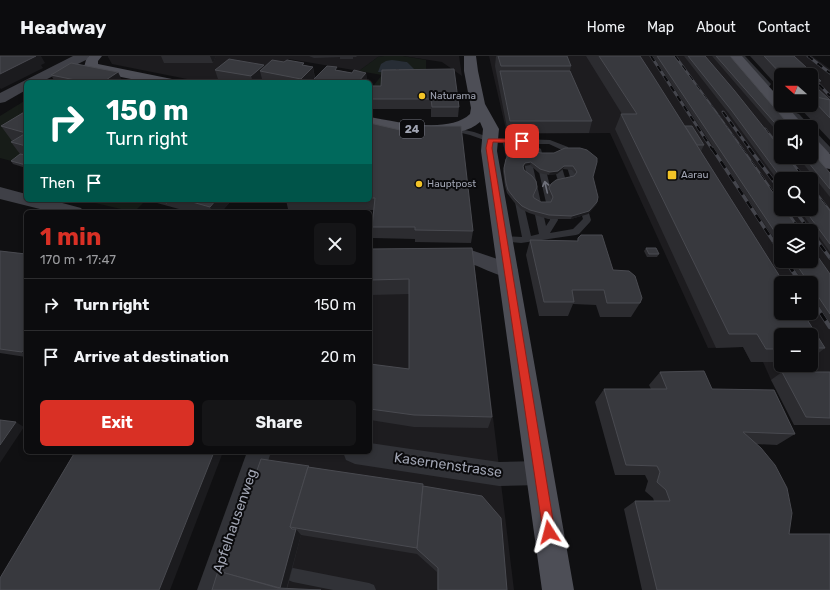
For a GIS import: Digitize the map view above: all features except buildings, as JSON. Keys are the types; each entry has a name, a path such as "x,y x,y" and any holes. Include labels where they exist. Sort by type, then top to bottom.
{"main road":[{"path":"470,56 471,71 478,104 498,140 489,152 558,590"},
{"path":"735,56 774,101"},
{"path":"47,80 90,60"},
{"path":"35,80 90,60 160,80"},
{"path":"0,99 24,85"},
{"path":"0,106 24,93"},
{"name":"24","path":"372,122 400,128 450,129 476,118 478,115 478,104"},
{"path":"784,112 791,120"},
{"path":"818,151 830,164"},
{"path":"0,193 24,199"},
{"path":"35,202 67,210"},
{"path":"422,255 468,256 508,270"}],"street":[{"name":"Apfelhausenweg","path":"211,590 229,560 258,454"},
{"name":"Kasernenstrasse","path":"368,454 500,474 540,473"}],"lane":[{"path":"742,56 768,84 764,90"},
{"path":"788,112 798,115 802,120"},
{"path":"450,129 498,140 550,142 565,149 587,220 576,232 527,239 503,239"},
{"path":"818,138 830,151"},
{"path":"498,140 513,174"},
{"path":"522,141 544,236"},
{"path":"522,141 537,149 554,220 544,236"},
{"path":"550,142 567,198"},
{"path":"516,190 527,239"},
{"path":"573,220 576,232"},
{"path":"293,575 369,590"}],"shaded area":[{"path":"384,56 378,57 359,71 289,59 265,80 192,80 112,64 108,57"},
{"path":"403,56 459,56 462,76 442,62"},
{"path":"403,56 426,60 426,72 416,79 407,62 386,61 395,73 382,96 372,91 372,88 382,75 359,71 378,57"},
{"path":"489,56 727,56 776,120 774,120 774,164 817,164 830,178 830,397 820,380 771,380 763,362 751,362 743,347 708,348 610,133 507,134"},
{"path":"782,56 812,56 830,69 830,103 818,92 818,68 800,68"},
{"path":"392,60 407,62 415,70 399,74 399,69 396,69 395,73 378,72 381,64"},
{"path":"24,101 24,149 15,162 0,158 0,116"},
{"path":"91,202 144,202 136,210 125,210"},
{"path":"372,260 474,261 514,590 211,590 258,454 372,454"}],"railway":[{"path":"651,56 712,149"},
{"path":"675,56 742,149"},
{"path":"808,56 830,73"},
{"path":"818,83 830,96"},
{"path":"723,112 750,149"},
{"path":"765,129 774,140"},
{"path":"712,148 774,242"},
{"path":"741,148 774,194"},
{"path":"749,148 774,182"},
{"path":"793,164 799,172"},
{"path":"818,196 830,212"},
{"path":"790,216 795,224"},
{"path":"799,216 805,224"},
{"path":"818,242 830,258"},
{"path":"791,268 796,276"},
{"path":"818,309 830,327"}],"place":[{"name":"Naturama","path":"422,96"},
{"name":"Aarau","path":"672,175"},
{"name":"Hauptpost","path":"419,184"}],"route":[{"path":"522,141 490,140 489,148 500,227 516,319 549,532"}]}
